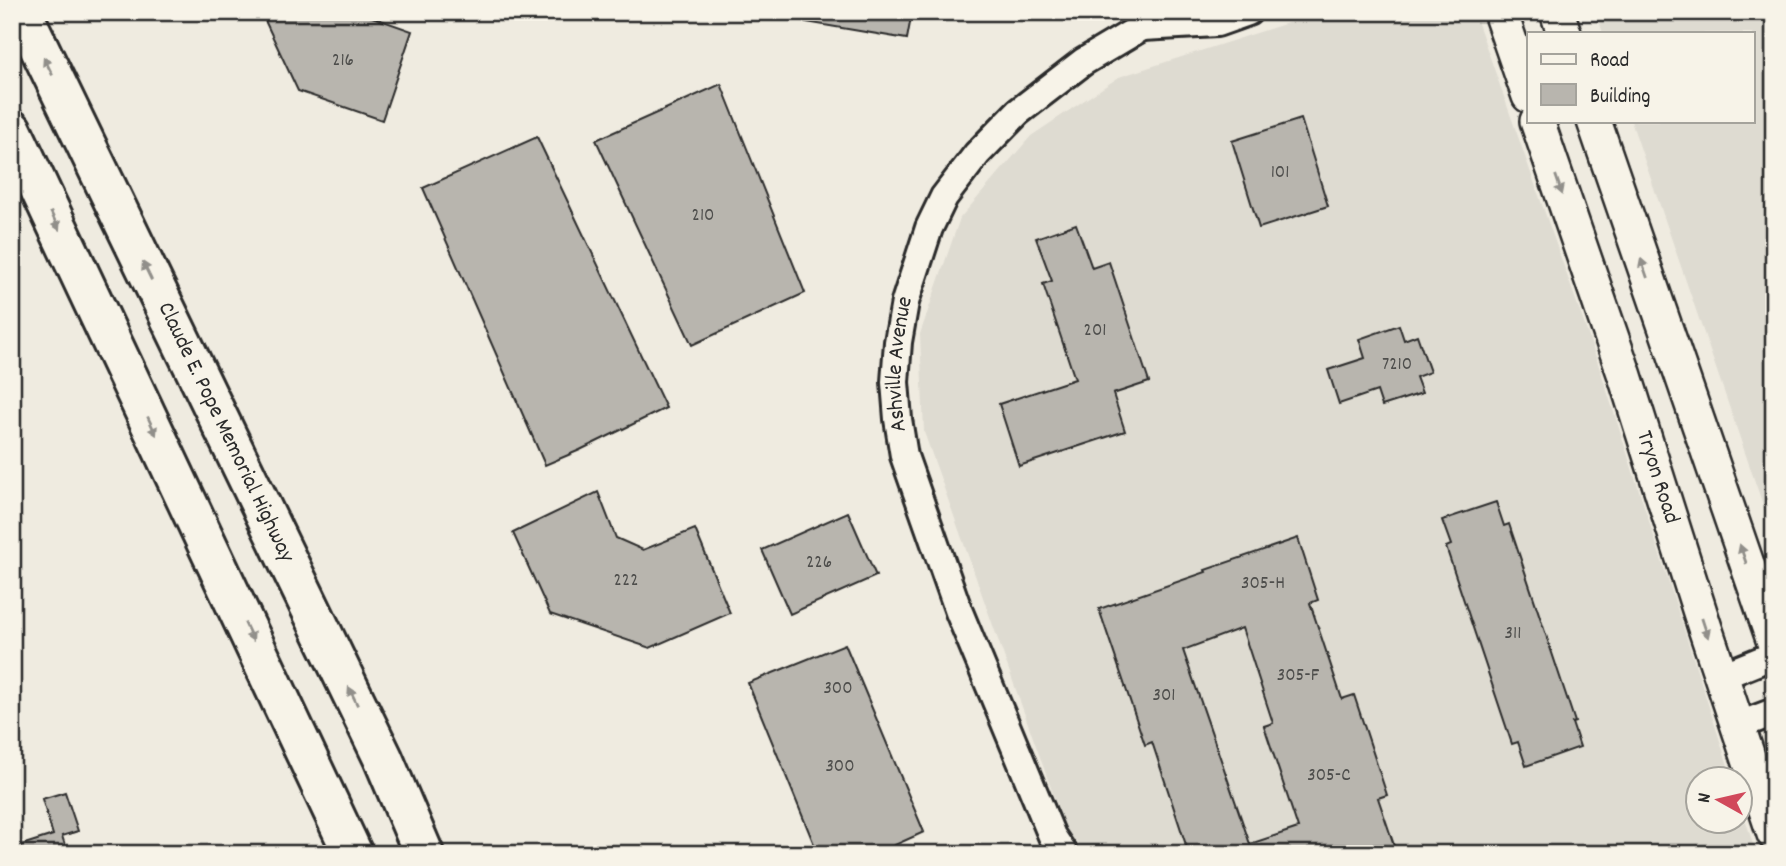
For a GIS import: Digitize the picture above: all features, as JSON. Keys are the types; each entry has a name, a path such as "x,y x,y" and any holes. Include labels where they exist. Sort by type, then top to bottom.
{"highway":[{"name":"Claude E. Pope Memorial Highway","path":"22,12 383,758 424,854"},
{"path":"12,130 353,854"},
{"path":"383,758 452,854"}],"main road":[{"path":"1500,12 1527,90"},
{"path":"1557,12 1564,32"},
{"name":"Tryon Road","path":"1537,122 1625,376 1774,834"},
{"path":"1594,122 1774,642"}],"street":[{"name":"Ashville Avenue","path":"1064,854 1052,836 960,612 904,456 895,382 905,302 929,228 944,197 976,154 1018,112 1144,17 1217,23 1248,12"},
{"path":"1722,676 1774,655"},
{"path":"1737,726 1774,712"}],"shaded area":[{"path":"1322,12 1474,12 1597,360 1727,764 1684,764 1684,834 1750,834 1756,854 1089,854 1067,833 924,432 920,334 960,218 1031,136 1119,77"},
{"path":"1596,12 1774,12 1774,537 1631,122 1754,122 1754,32 1603,32"}],"building":[{"path":"261,12 364,12 412,31 382,120 298,91"},
{"path":"807,12 912,12 907,39 806,22"},
{"path":"721,84 805,293 692,345 596,140"},
{"path":"1301,119 1328,206 1259,228 1232,141"},
{"path":"537,137 666,408 545,465 423,188"},
{"path":"1076,224 1092,268 1109,262 1149,382 1113,394 1125,431 1019,466 999,404 1075,379 1043,284 1052,281 1036,238"},
{"path":"1399,325 1404,340 1417,335 1430,372 1416,377 1422,393 1382,406 1377,391 1339,404 1328,370 1365,358 1359,339"},
{"path":"598,492 616,538 643,550 695,529 730,613 650,648 550,614 513,533"},
{"path":"1496,502 1504,526 1509,524 1575,722 1572,723 1580,747 1526,766 1518,742 1512,744 1446,547 1451,545 1442,520"},
{"path":"848,512 876,576 790,614 762,550"},
{"path":"1298,538 1318,600 1310,603 1342,699 1354,695 1387,795 1378,798 1397,854 1189,854 1152,742 1145,745 1099,609 1206,572 1205,570","holes":["1242,628 1273,723 1264,726 1298,828 1250,844 1183,650"]},
{"path":"845,644 924,832 875,854 818,854 748,683"},
{"path":"65,792 78,831 62,836 68,854 12,854 12,848 53,835 42,799"}]}
